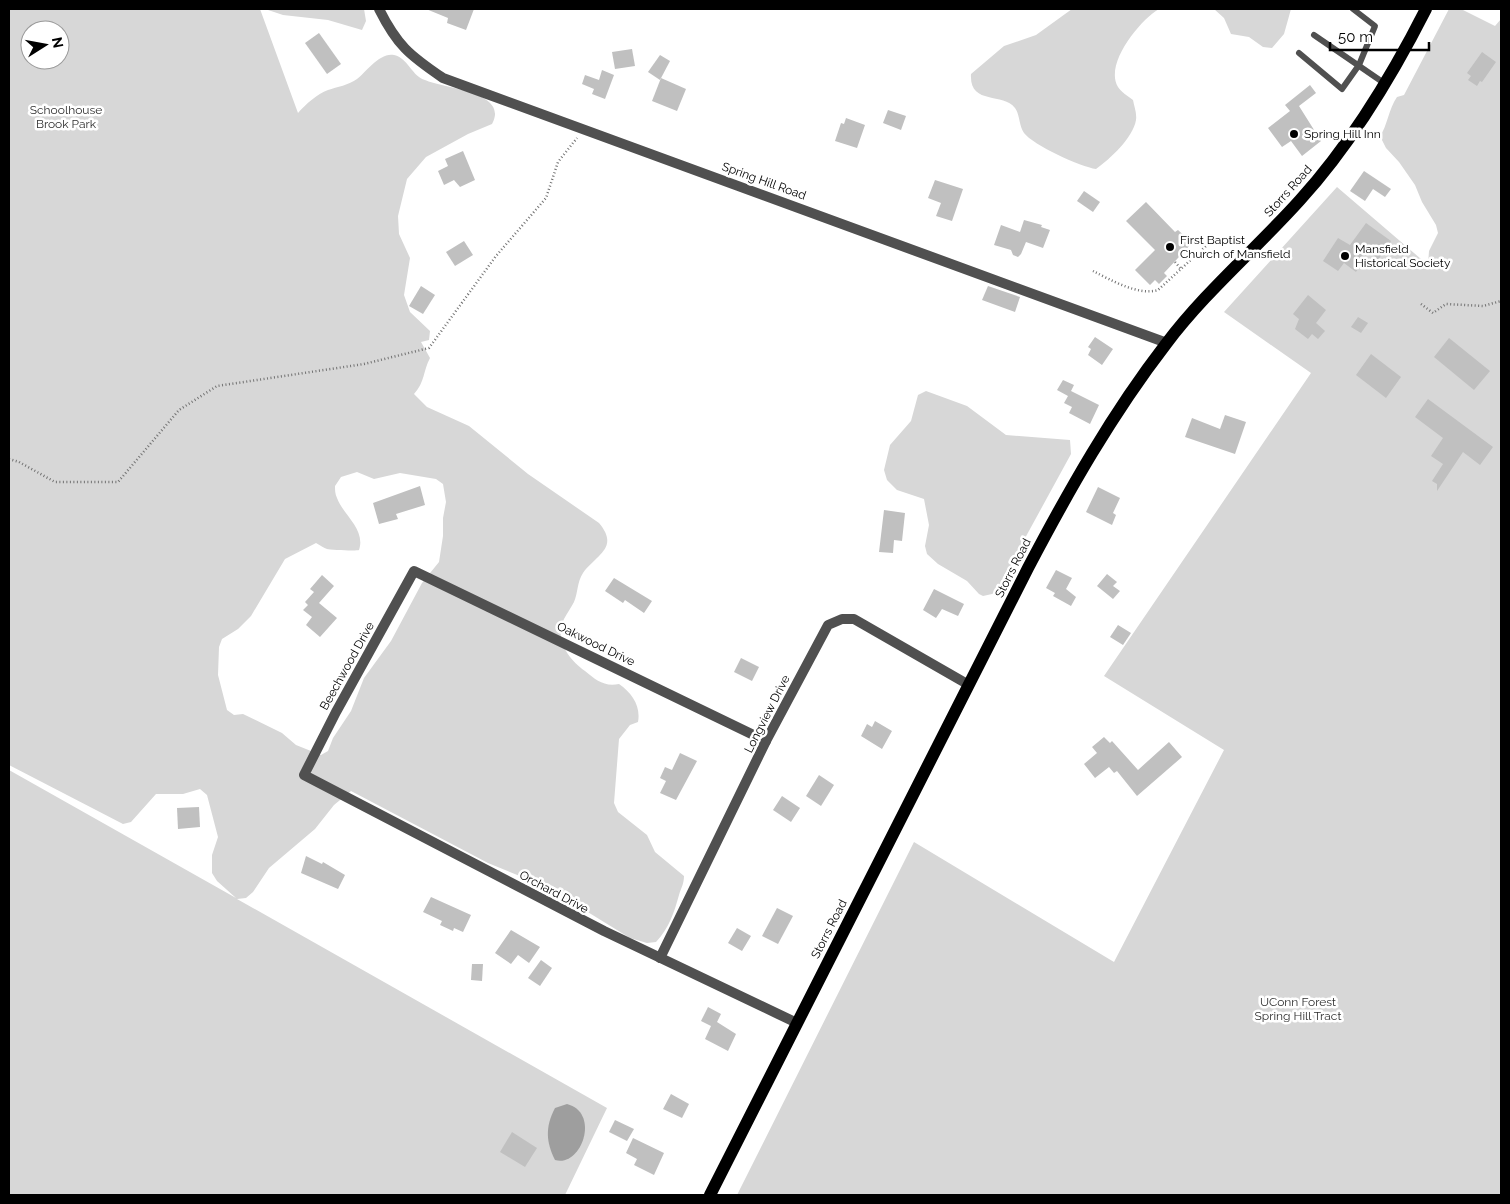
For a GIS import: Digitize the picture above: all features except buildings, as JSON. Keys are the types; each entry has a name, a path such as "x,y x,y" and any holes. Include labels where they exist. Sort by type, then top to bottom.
{"main road":[{"name":"Storrs Road","path":"710,1195 1078,474 1118,411 1166,343 1198,306 1300,200 1338,155 1384,83 1426,9"}],"street":[{"name":"Spring Hill Road","path":"379,9 391,32 410,55 442,78 1166,343"},
{"name":"Oakwood Drive","path":"414,571 766,741"},
{"name":"Beechwood Drive","path":"304,775 336,712 414,571"},
{"name":"Longview Drive","path":"660,958 766,741 828,625 842,618 854,618 969,685"},
{"name":"Orchard Drive","path":"304,775 604,932 797,1023"}],"lane":[{"path":"1299,53 1342,89 1358,65 1375,26 1353,9"},
{"path":"1314,34 1384,83"}],"path":[{"path":"9,459 19,462 55,482 118,482 179,410 217,386 364,364 429,348 496,256 546,198 558,162 584,129"},
{"path":"1093,271 1114,281 1151,292 1158,290 1206,246"},
{"path":"1174,262 1181,268"},
{"path":"1421,304 1433,313 1446,304 1483,306 1501,301"}],"green space":[{"name":"Schoolhouse Brook Park","path":"9,9 260,9 298,113 320,94 354,81 379,59 389,55 401,58 419,77 481,97 491,104 495,112 492,124 468,134 426,157 407,179 398,216 399,234 410,258 404,295 410,312 430,331 429,340 421,342 430,358 418,390 414,394 427,407 469,426 528,474 599,523 605,532 607,545 604,551 581,576 574,602 561,626 562,641 564,648 573,661 600,682 614,685 619,684 628,691 637,705 638,722 630,725 619,739 614,803 618,812 647,835 655,852 684,876 684,881 668,926 656,942 647,943 630,938 547,887 488,863 351,791 334,805 315,829 269,868 253,892 246,898 237,899 607,1108 565,1195 9,1195 9,770 236,898 217,881 212,873 212,855 218,837 207,795 200,789 183,794 156,794 131,822 123,824 9,765","holes":["357,472 374,479 400,473 436,479 443,484 446,502 439,562 422,583 391,641 364,678 351,711 333,738 328,751 321,755 296,745 282,733 243,714 234,715 227,710 218,675 219,647 222,639 238,629 251,616 285,559 316,543 326,549 359,550 360,542 357,529 340,504 335,486 341,477"]},
{"path":"265,9 364,9 366,21 362,30 328,20 283,15"},
{"path":"1072,9 1159,9 1134,32 1120,55 1116,67 1115,77 1118,87 1133,100 1136,112 1134,127 1120,148 1096,169 1069,160 1029,138 1021,127 1015,108 1010,103 981,95 975,91 972,84 971,74 1004,46 1036,35"},
{"path":"1214,9 1291,9 1284,34 1272,48 1263,47 1249,37 1231,34 1224,18"},
{"name":"UConn Forest Spring Hill Tract","path":"1449,9 1461,9 1495,26 1501,19 1501,1195 737,1195 914,842 1114,962 1224,750 1104,676 1311,373 1224,312 1337,187 1428,265 1429,251 1438,233 1436,225 1422,202 1415,185 1399,162 1386,148 1380,136 1394,101 1397,97 1404,95"},
{"path":"926,391 967,406 1006,435 1070,440 1071,454 1018,551 1007,584 992,594 983,596 979,594 967,581 938,564 927,554 925,546 929,525 924,499 897,490 887,480 884,470 890,445 911,421 918,395"}],"shaded area":[{"path":"567,1104 577,1109 583,1118 584,1138 573,1156 564,1160 555,1160 548,1141 548,1128 555,1108"}],"place":[{"name":"Spring Hill Inn","path":"1294,134"},
{"name":"First Baptist Church of Mansfield","path":"1170,247"},
{"name":"Mansfield Historical Society","path":"1345,256"}]}
